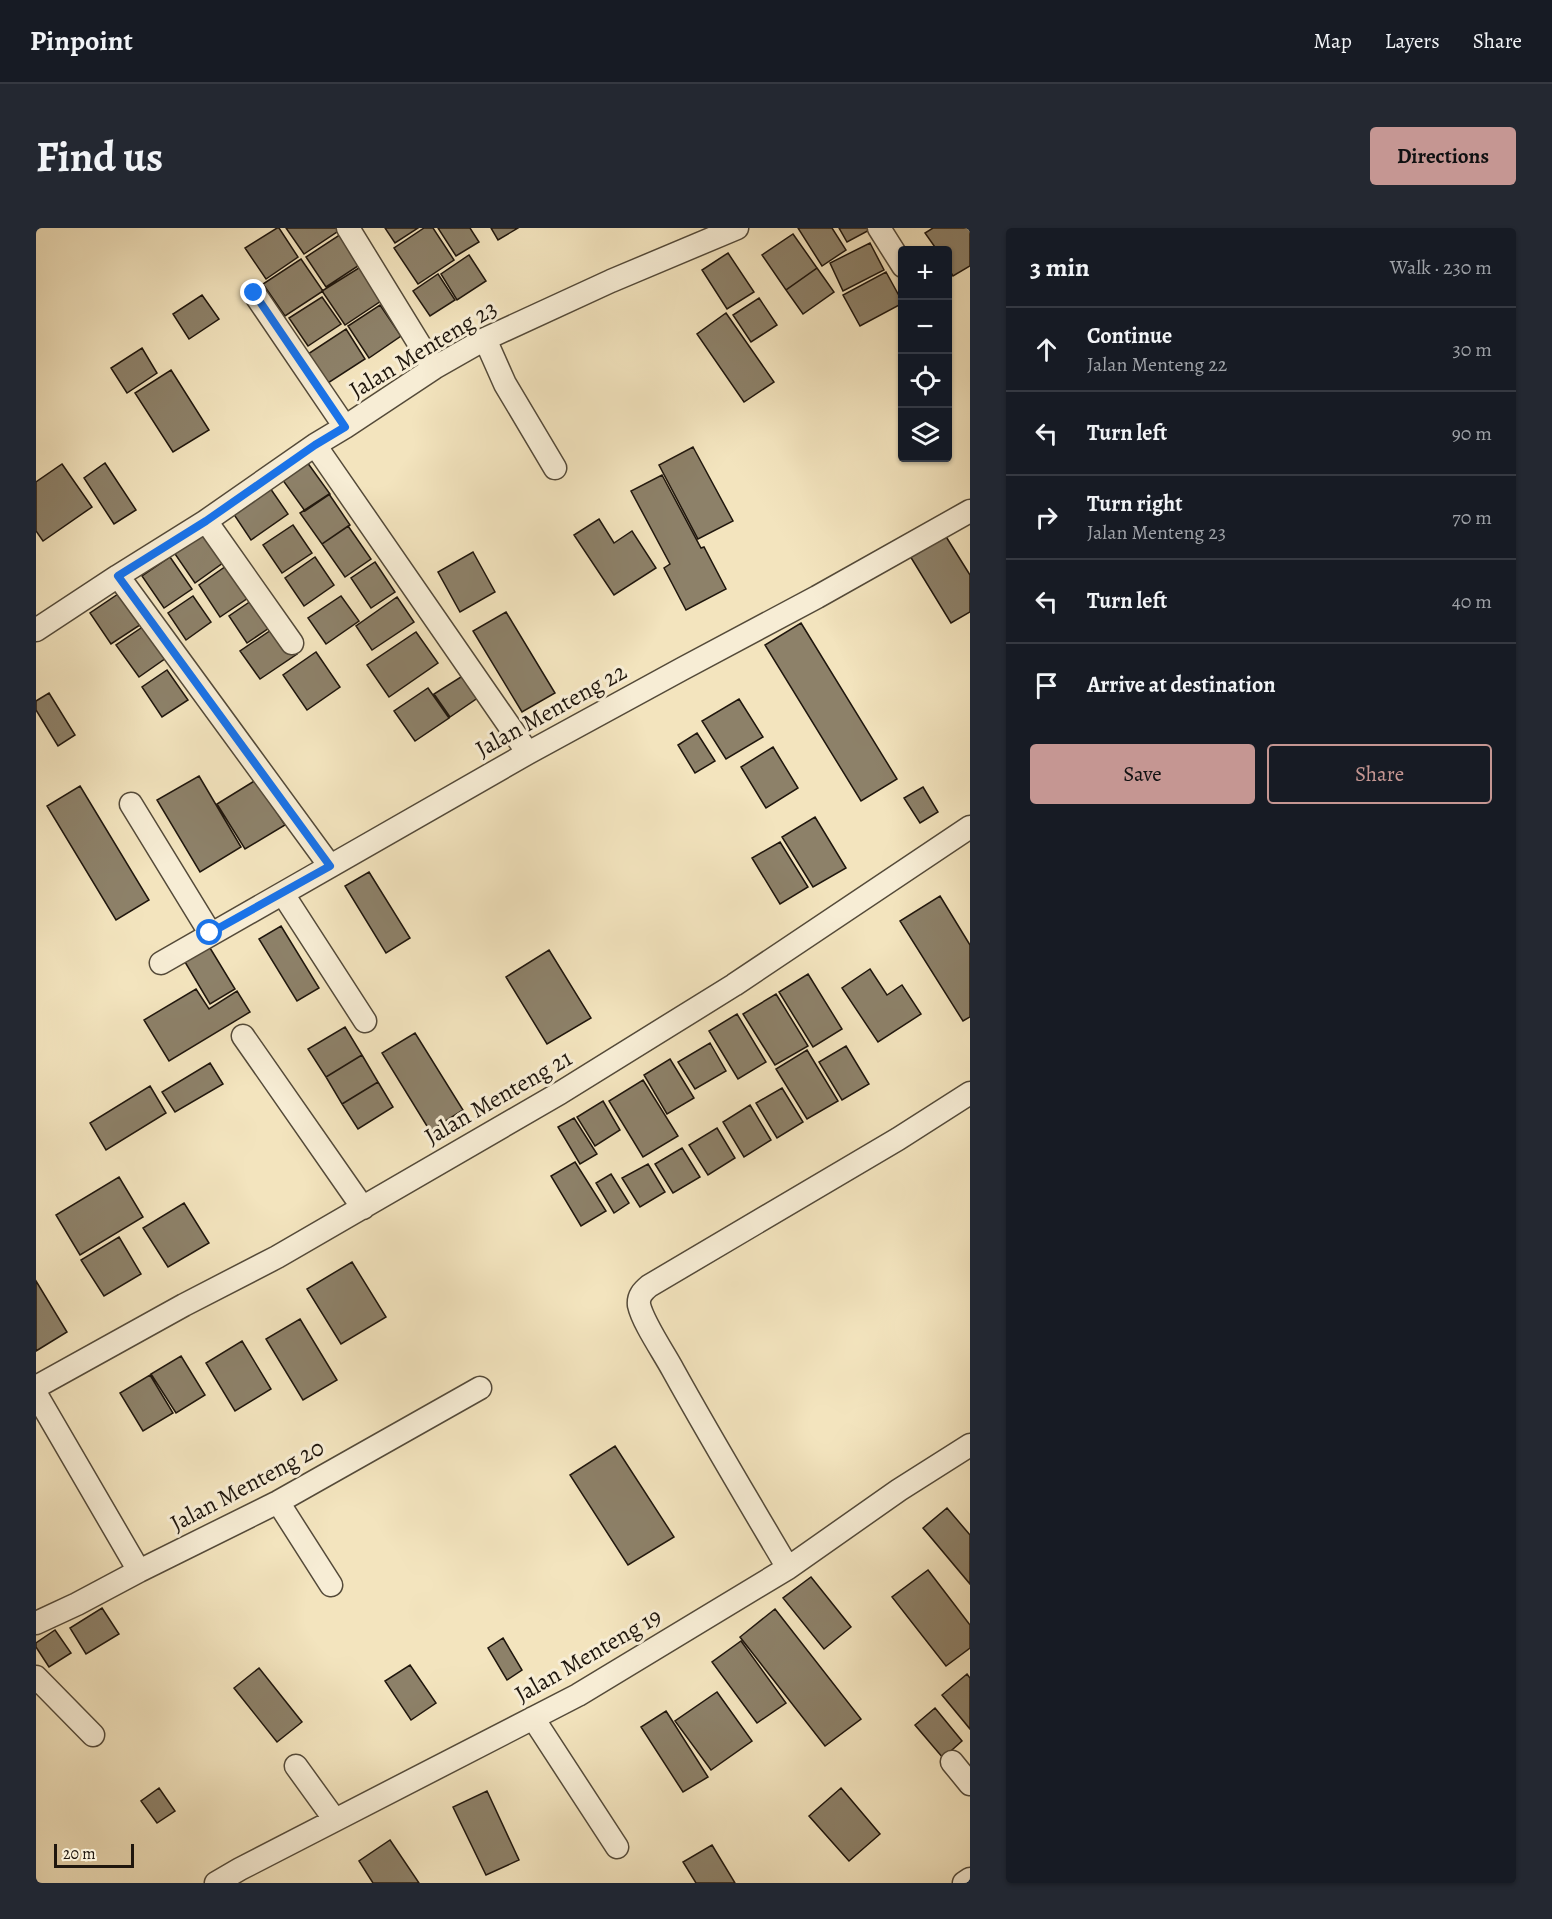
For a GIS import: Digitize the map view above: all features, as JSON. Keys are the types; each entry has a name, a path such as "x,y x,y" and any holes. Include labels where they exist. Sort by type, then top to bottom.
{"street":[{"path":"348,228 435,368"},
{"name":"Jalan Menteng 23","path":"36,630 206,521 315,445 435,368 485,339 611,281 737,228"},
{"path":"879,228 898,258"},
{"path":"254,293 345,427"},
{"path":"485,339 505,384 555,468"},
{"path":"315,445 528,753"},
{"name":"Jalan Menteng 22","path":"161,963 528,753 817,597 970,511"},
{"path":"206,521 292,643"},
{"path":"118,576 330,866"},
{"path":"131,804 210,933"},
{"name":"Jalan Menteng 21","path":"36,1387 184,1305 278,1257 560,1093 725,991 970,827"},
{"path":"283,894 365,1021"},
{"path":"243,1035 363,1208"},
{"path":"788,1568 689,1400 641,1310 640,1297 649,1286 898,1139 970,1093"},
{"name":"Jalan Menteng 20","path":"36,1623 278,1502 480,1389"},
{"path":"36,1394 139,1571"},
{"name":"Jalan Menteng 19","path":"216,1883 578,1695 788,1568 899,1490 970,1445"},
{"path":"278,1502 331,1585"},
{"path":"36,1677 93,1735"},
{"path":"533,1718 617,1847"},
{"path":"952,1762 970,1784"},
{"path":"296,1766 335,1820"},
{"path":"964,1883 970,1879"}],"building":[{"path":"277,228 298,257 266,279 245,248"},
{"path":"286,228 343,228 304,254"},
{"path":"385,228 418,228 395,243"},
{"path":"424,228 433,228 454,260 418,284 394,248"},
{"path":"438,228 470,228 479,242 456,256"},
{"path":"491,228 518,228 498,240"},
{"path":"798,228 832,228 846,250 822,266"},
{"path":"839,228 873,228 847,242"},
{"path":"933,228 970,228 970,266 953,276 952,246 934,246 925,233"},
{"path":"341,234 361,264 326,287 306,257"},
{"path":"793,234 817,268 786,290 762,255"},
{"path":"870,243 884,270 843,291 830,263"},
{"path":"728,253 754,292 727,309 702,270"},
{"path":"469,255 486,281 457,300 441,274"},
{"path":"301,259 323,291 285,316 263,284"},
{"path":"362,266 384,299 345,325 322,291"},
{"path":"817,268 834,292 803,314 786,290"},
{"path":"886,272 898,294 898,306 860,326 843,295"},
{"path":"438,274 455,300 430,316 413,291"},
{"path":"202,295 219,319 189,339 173,314"},
{"path":"322,297 341,324 308,346 289,318"},
{"path":"759,298 777,325 751,342 733,315"},
{"path":"380,305 401,336 369,358 348,326"},
{"path":"726,313 774,382 744,402 697,334"},
{"path":"346,329 365,359 328,383 308,354"},
{"path":"142,348 157,373 127,393 111,368"},
{"path":"171,370 209,430 173,452 135,393"},
{"path":"693,447 733,521 698,539 659,465"},
{"path":"307,462 330,494 305,511 282,479"},
{"path":"105,463 136,510 114,524 84,478"},
{"path":"62,464 92,507 43,541 36,531 36,482"},
{"path":"662,475 726,589 686,610 664,568 670,564 631,491"},
{"path":"270,488 288,514 251,540 233,513"},
{"path":"329,494 350,525 322,544 300,513"},
{"path":"599,519 614,543 632,531 656,568 614,595 574,535"},
{"path":"293,525 312,553 282,573 263,545"},
{"path":"348,526 371,559 345,577 322,544"},
{"path":"206,529 227,560 195,583 173,551"},
{"path":"945,535 970,575 970,612 951,623 910,556"},
{"path":"473,552 495,592 460,612 438,572"},
{"path":"170,557 192,589 164,608 142,576"},
{"path":"315,557 334,585 304,606 285,578"},
{"path":"375,562 395,592 371,608 351,578"},
{"path":"229,564 251,596 220,617 199,585"},
{"path":"124,590 146,621 111,644 90,613"},
{"path":"193,596 211,622 186,640 168,613"},
{"path":"341,596 359,621 326,644 308,618"},
{"path":"397,597 414,622 372,650 356,626"},
{"path":"251,601 269,628 247,643 229,616"},
{"path":"506,612 555,693 522,712 473,631"},
{"path":"801,623 897,779 861,801 765,645"},
{"path":"144,626 166,658 139,677 116,645"},
{"path":"277,626 297,654 260,679 240,651"},
{"path":"416,632 438,663 389,697 367,665"},
{"path":"316,652 340,687 307,710 283,675"},
{"path":"167,670 188,700 162,717 142,687"},
{"path":"464,675 479,697 450,717 434,694"},
{"path":"428,688 449,718 415,741 394,711"},
{"path":"49,693 75,735 58,746 36,710 36,701"},
{"path":"739,699 763,737 726,759 702,721"},
{"path":"697,733 715,761 695,773 678,745"},
{"path":"773,747 798,788 766,808 741,767"},
{"path":"199,776 241,847 200,872 157,800"},
{"path":"256,780 285,825 245,849 217,804"},
{"path":"80,786 149,900 116,920 47,806"},
{"path":"923,787 938,812 920,823 904,798"},
{"path":"815,817 846,868 813,887 782,837"},
{"path":"780,842 808,887 780,904 752,858"},
{"path":"369,872 410,938 386,953 345,886"},
{"path":"940,896 970,945 970,1017 963,1021 900,921"},
{"path":"281,926 319,988 297,1001 259,939"},
{"path":"207,943 235,989 210,1004 182,957"},
{"path":"549,950 591,1018 547,1044 506,977"},
{"path":"870,969 887,995 902,985 921,1014 878,1042 842,988"},
{"path":"808,974 842,1029 813,1047 779,992"},
{"path":"196,989 209,1009 237,991 250,1012 169,1061 144,1020"},
{"path":"776,994 808,1046 775,1065 743,1014"},
{"path":"737,1014 766,1062 738,1079 709,1031"},
{"path":"345,1027 362,1055 326,1077 308,1049"},
{"path":"415,1033 463,1110 430,1131 382,1053"},
{"path":"710,1043 726,1071 695,1089 678,1062"},
{"path":"846,1046 869,1084 842,1100 819,1062"},
{"path":"807,1050 838,1101 807,1119 776,1069"},
{"path":"362,1055 378,1082 342,1104 326,1077"},
{"path":"670,1059 694,1098 667,1114 644,1075"},
{"path":"210,1063 223,1084 175,1112 162,1092"},
{"path":"643,1080 678,1136 643,1157 609,1101"},
{"path":"378,1082 393,1107 358,1129 342,1104"},
{"path":"150,1086 166,1113 106,1150 90,1123"},
{"path":"782,1088 803,1122 777,1138 756,1103"},
{"path":"603,1101 620,1130 595,1146 577,1117"},
{"path":"750,1105 771,1140 744,1157 723,1122"},
{"path":"574,1118 597,1154 580,1164 558,1127"},
{"path":"717,1128 735,1158 708,1175 689,1145"},
{"path":"682,1148 700,1177 673,1193 655,1164"},
{"path":"575,1162 606,1211 581,1226 551,1176"},
{"path":"648,1164 665,1192 640,1207 622,1178"},
{"path":"611,1174 629,1203 614,1213 596,1183"},
{"path":"119,1177 143,1217 80,1255 56,1215"},
{"path":"184,1203 209,1243 168,1267 143,1228"},
{"path":"119,1237 141,1274 104,1296 81,1260"},
{"path":"352,1262 386,1317 341,1344 307,1289"},
{"path":"36,1281 67,1332 36,1351"},
{"path":"300,1319 337,1380 303,1400 266,1339"},
{"path":"242,1341 271,1389 235,1411 206,1363"},
{"path":"181,1356 205,1395 176,1413 151,1374"},
{"path":"150,1375 173,1413 143,1431 120,1393"},
{"path":"615,1446 674,1537 628,1565 570,1475"},
{"path":"947,1508 970,1535 970,1584 923,1528"},
{"path":"928,1570 970,1625 970,1648 946,1666 892,1597"},
{"path":"811,1577 851,1627 824,1649 783,1598"},
{"path":"102,1608 119,1634 86,1654 70,1628"},
{"path":"775,1609 861,1719 825,1746 740,1637"},
{"path":"55,1630 71,1653 49,1667 36,1647 36,1643"},
{"path":"503,1638 522,1670 507,1680 488,1648"},
{"path":"741,1641 786,1703 757,1723 712,1662"},
{"path":"410,1665 436,1703 411,1720 385,1681"},
{"path":"259,1668 302,1722 277,1742 234,1688"},
{"path":"967,1674 970,1678 970,1729 942,1695"},
{"path":"717,1692 752,1741 711,1770 675,1721"},
{"path":"935,1708 962,1741 943,1758 915,1725"},
{"path":"666,1711 708,1777 683,1792 641,1727"},
{"path":"159,1788 175,1811 157,1823 141,1801"},
{"path":"841,1788 880,1834 849,1861 809,1816"},
{"path":"487,1791 519,1860 486,1875 453,1807"},
{"path":"390,1840 419,1883 373,1883 359,1861"},
{"path":"712,1845 735,1883 696,1883 683,1862"}],"route":[{"path":"210,933 330,866 118,576 206,521 315,445 345,427 254,293"}]}
